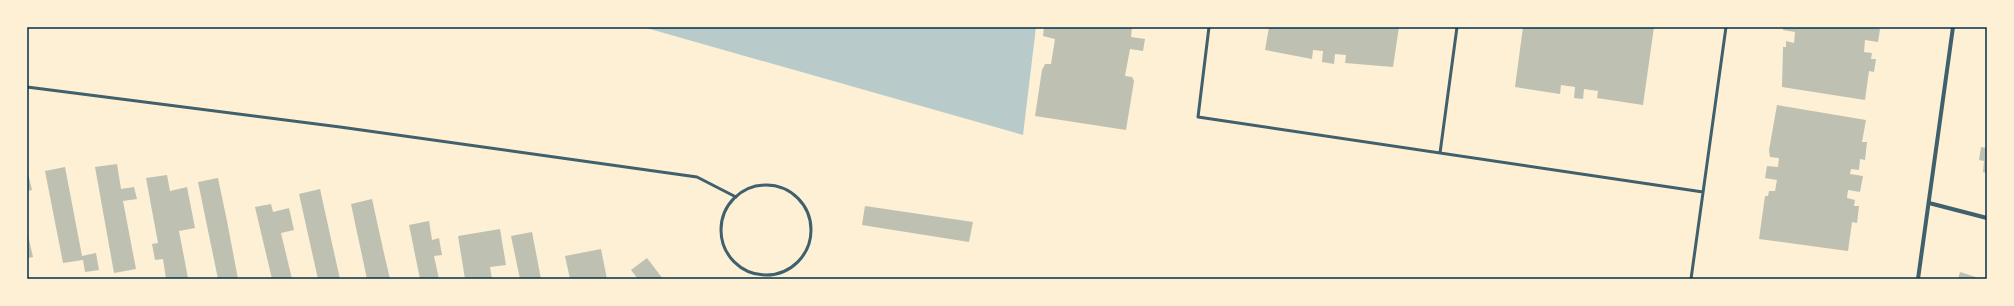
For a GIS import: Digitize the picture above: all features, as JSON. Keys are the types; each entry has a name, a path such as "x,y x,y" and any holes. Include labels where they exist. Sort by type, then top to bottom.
{"street":[{"path":"1918,279 1952,27"},
{"path":"1929,203 1987,218"}],"lane":[{"path":"1209,27 1198,117 1703,192"},
{"path":"1440,153 1457,27"},
{"path":"1691,279 1726,27"},
{"path":"27,87 340,127 697,177 736,197"},
{"path":"763,185 779,186 793,193 803,203 809,216 811,231 809,245 802,257 792,267 779,273 764,275 750,272 738,265 728,254 722,239 722,224 726,209 736,197 749,188 763,185"}],"shaded area":[{"path":"643,27 1036,27 1023,135"}],"building":[{"path":"1044,27 1132,27 1131,37 1145,39 1143,51 1130,49 1125,76 1132,77 1134,81 1126,130 1035,116 1042,70 1045,64 1051,64 1055,39 1043,36"},
{"path":"1269,27 1399,27 1393,67 1345,63 1346,55 1335,54 1334,64 1322,62 1323,51 1313,50 1312,59 1265,50"},
{"path":"1523,27 1654,27 1643,105 1597,98 1598,91 1584,89 1583,99 1574,98 1575,87 1561,85 1560,94 1515,87"},
{"path":"1784,27 1867,27 1880,29 1878,42 1865,40 1864,52 1872,53 1871,59 1876,59 1874,72 1869,71 1865,100 1782,87 1783,47 1786,47 1786,41 1794,43 1795,32 1783,30"},
{"path":"1777,105 1866,120 1862,142 1867,142 1865,160 1860,159 1859,170 1851,169 1850,174 1863,176 1860,192 1848,190 1847,198 1855,200 1854,206 1859,206 1857,223 1852,222 1848,251 1759,239 1765,196 1768,196 1769,191 1775,191 1777,180 1765,178 1767,166 1778,167 1779,158 1770,157 1769,150"},
{"path":"1981,147 1987,148 1987,173 1983,172 1984,161 1979,160"},
{"path":"117,164 121,189 134,187 137,199 123,201 136,269 114,273 95,167"},
{"path":"65,167 82,256 96,253 99,270 85,272 83,260 63,263 45,171"},
{"path":"27,169 32,190 27,191"},
{"path":"167,175 170,191 187,187 195,228 179,231 188,278 166,279 163,259 155,260 152,244 158,243 146,178"},
{"path":"218,178 238,279 218,279 198,182"},
{"path":"320,189 340,279 318,279 299,194"},
{"path":"372,199 390,279 367,279 351,204"},
{"path":"271,204 273,212 289,208 294,230 281,233 292,279 272,279 255,207"},
{"path":"865,206 973,222 969,242 862,225"},
{"path":"429,221 432,240 439,238 442,255 434,256 439,279 420,279 409,225"},
{"path":"500,229 506,265 490,267 492,279 465,279 458,236"},
{"path":"27,231 33,257 27,258"},
{"path":"532,232 541,279 520,279 511,236"},
{"path":"601,249 607,279 570,279 565,256"},
{"path":"647,258 663,279 638,279 631,270"},
{"path":"1960,272 1982,279 1958,279"}]}
